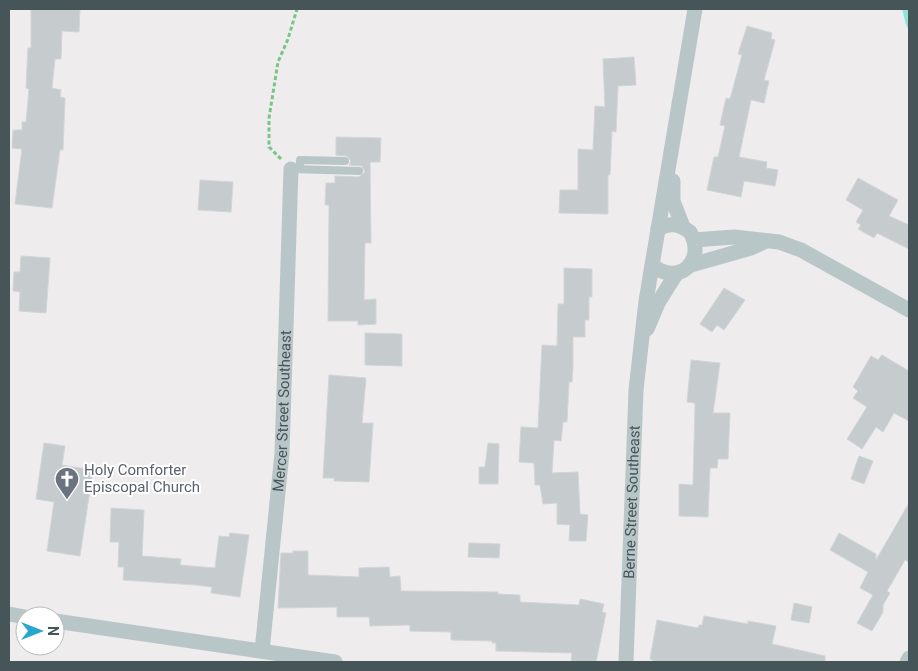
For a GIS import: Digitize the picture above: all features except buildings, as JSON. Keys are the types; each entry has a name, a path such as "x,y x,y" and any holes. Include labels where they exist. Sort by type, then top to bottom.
{"street":[{"name":"Berne Street Southeast","path":"626,662 636,390 641,342 695,9"},
{"name":"Berne Street Southeast","path":"677,117 673,158 673,201 683,227 694,240"},
{"name":"Mercer Street Southeast","path":"262,651 282,453 295,169"},
{"path":"658,229 666,224 683,227"},
{"path":"691,265 695,257 694,240 734,237 753,238 764,242 779,242 801,250 909,310"},
{"name":"Berne Street Southeast","path":"641,342 658,303 676,274 691,265 751,248 764,242"},
{"path":"652,265 659,272 676,274"},
{"path":"65,622 262,651 297,659 335,662"},
{"path":"907,662 909,658"}],"lane":[{"path":"345,161 300,160 295,169 359,170"}],"path":[{"path":"295,169 269,147 269,118 278,62 288,39 297,9"}],"waterway":[{"path":"905,9 909,25"}],"place":[{"name":"Holy Comforter Episcopal Church","path":"67,500"}]}
